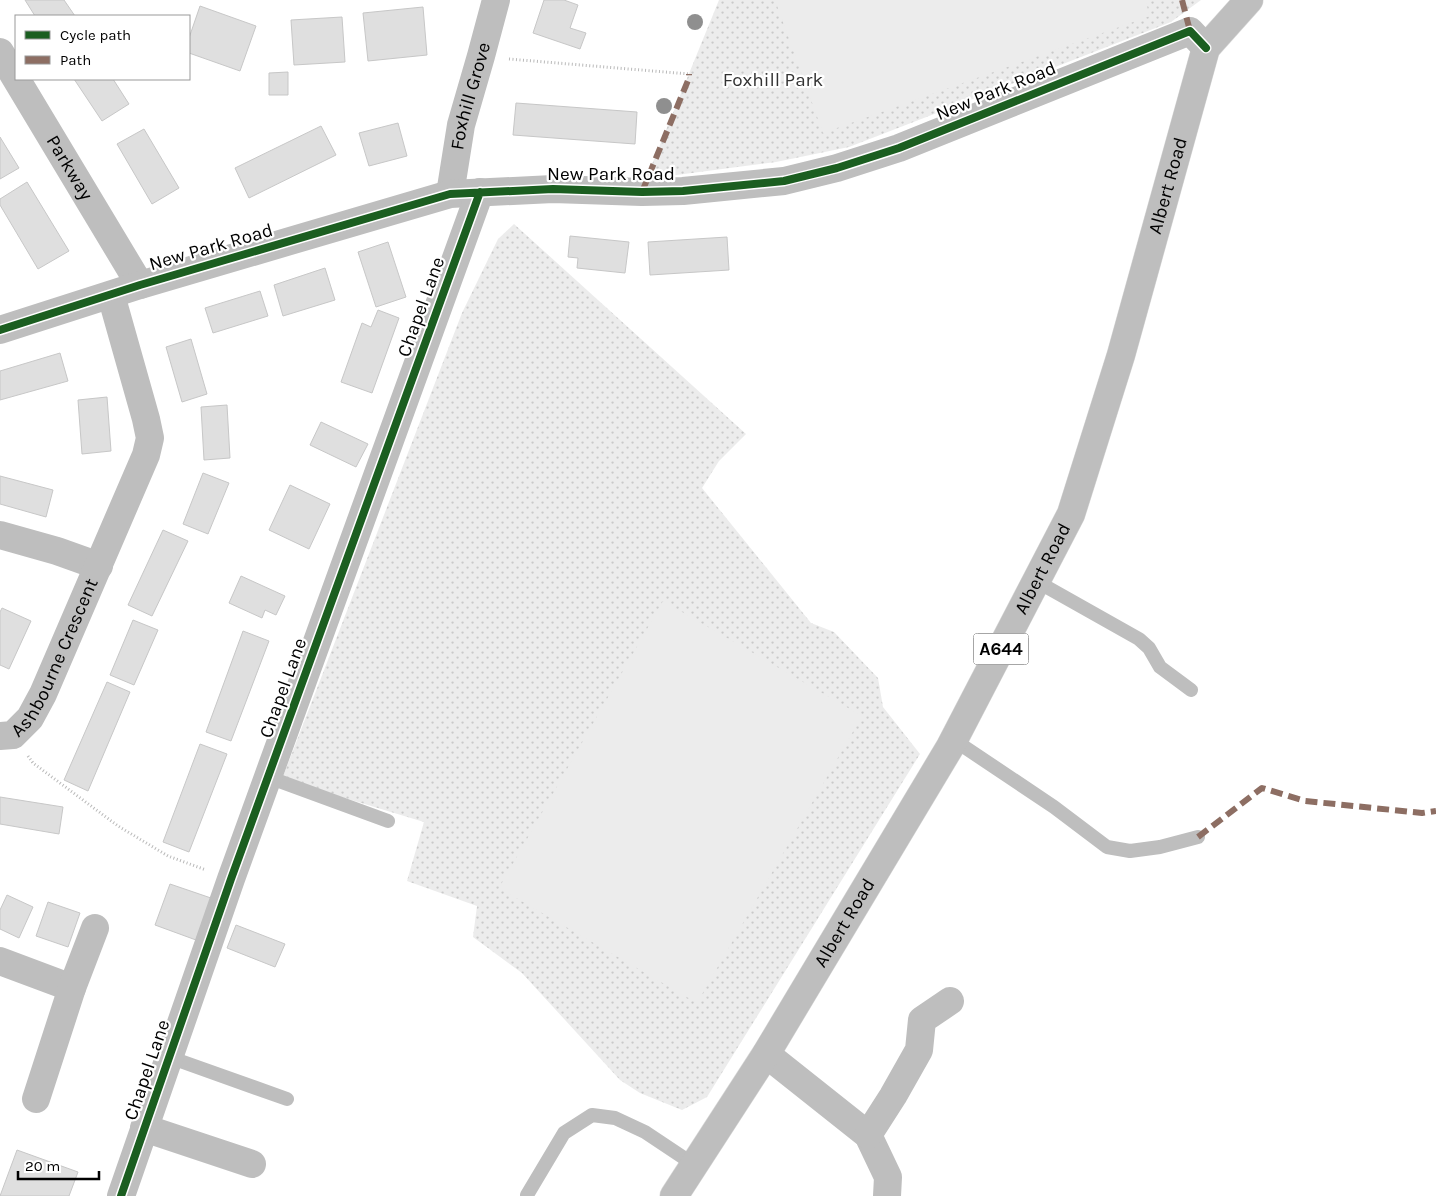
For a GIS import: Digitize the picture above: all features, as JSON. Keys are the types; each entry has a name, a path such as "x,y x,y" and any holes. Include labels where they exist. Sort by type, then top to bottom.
{"street":[{"name":"Foxhill Grove","path":"450,194 461,125 496,0"},
{"name":"A644","path":"1206,48 1250,0"},
{"name":"New Park Road","path":"0,330 140,285 450,194 553,189 642,192 683,191 784,181 837,168 898,148 1190,31 1206,48"},
{"name":"Albert Road","path":"674,1196 766,1054 954,740 1071,514 1121,355 1206,48"},
{"name":"Parkway","path":"0,52 15,77"},
{"name":"Parkway","path":"17,80 140,285"},
{"name":"Chapel Lane","path":"121,1196 231,879 480,192"},
{"name":"Ashbourne Crescent","path":"7,736 30,718 43,694 146,455 150,438 146,419 112,295"},
{"name":"Ashbourne Crescent","path":"0,535 57,551 99,566"},
{"path":"36,1099 72,988 95,928"},
{"path":"0,961 72,988"},
{"path":"868,1136 919,1050 922,1020 950,1001"},
{"path":"766,1054 868,1136 888,1177 887,1196"},
{"path":"144,1128 252,1164"}],"lane":[{"path":"1036,581 1139,639 1149,648 1160,667 1191,690"},
{"path":"954,740 1054,807 1107,848 1130,851 1160,847 1198,837"},
{"path":"268,777 388,821"},
{"path":"169,1057 287,1099"},
{"path":"527,1195 564,1133 592,1115 615,1118 646,1132 694,1164"}],"path":[{"path":"481,56 689,74"},
{"path":"7,736 33,763 118,826 168,856 231,879"}],"green space":[{"name":"Foxhill Park","path":"719,0 1201,0 1171,22 849,147 776,162 646,179"},
{"path":"775,0 1145,0 1150,16 823,133"},
{"path":"514,224 746,434 719,461 702,488 811,623 834,632 878,678 883,707 920,754 707,1097 682,1110 640,1093 620,1080 522,973 473,937 477,906 407,881 424,822 282,779 462,313 498,239"},
{"path":"663,601 862,716 697,1003 499,888"}],"building":[{"path":"25,0 64,0 74,15 34,15"},
{"path":"544,0 564,0 578,5 570,28 586,33 580,49 533,33"},
{"path":"200,6 256,26 240,71 190,53 190,35"},
{"path":"423,7 427,55 368,61 363,13"},
{"path":"342,17 345,62 294,65 291,20"},
{"path":"288,72 288,95 269,95 269,73"},
{"path":"75,80 114,80 129,104 102,121"},
{"path":"516,103 637,112 635,144 513,135"},
{"path":"398,123 407,156 369,166 359,133"},
{"path":"321,126 336,155 249,198 235,168"},
{"path":"144,129 179,188 152,204 117,144"},
{"path":"0,137 19,168 0,179"},
{"path":"27,182 69,251 38,269 0,205 0,199"},
{"path":"570,236 629,242 625,273 577,268 578,258 568,257"},
{"path":"727,237 729,270 650,275 648,242"},
{"path":"388,242 406,297 376,307 358,252"},
{"path":"325,268 335,300 283,316 274,285"},
{"path":"260,291 268,316 213,333 205,308"},
{"path":"378,310 399,318 372,393 341,382 362,323 371,327"},
{"path":"191,339 207,394 182,402 166,347"},
{"path":"60,353 68,381 0,400 0,371"},
{"path":"107,397 111,451 82,454 78,400"},
{"path":"227,405 230,458 204,460 201,407"},
{"path":"321,422 368,444 356,467 310,445"},
{"path":"203,473 229,483 208,534 183,524"},
{"path":"0,476 53,490 46,517 0,504"},
{"path":"290,485 330,504 309,549 269,530"},
{"path":"163,530 188,541 152,616 128,605"},
{"path":"241,576 285,596 276,615 265,610 262,618 229,603"},
{"path":"2,608 31,621 9,669 0,665 0,612"},
{"path":"133,620 158,630 134,685 110,675"},
{"path":"243,631 269,641 231,741 206,732"},
{"path":"107,682 130,692 88,791 64,780"},
{"path":"200,744 227,754 189,852 163,842"},
{"path":"0,797 63,807 59,834 0,824"},
{"path":"170,884 211,898 196,940 155,925"},
{"path":"7,895 33,907 19,938 0,929 0,910"},
{"path":"48,902 80,913 68,947 36,936"},
{"path":"236,925 285,944 275,967 227,948"},
{"path":"17,1150 78,1172 69,1196 0,1196"}],"marked path":[{"path":"1182,0 1190,31"},
{"path":"642,192 689,74"},
{"path":"1198,837 1262,788 1305,801 1422,813 1436,811"}],"cycle path":[{"path":"0,330 140,285 450,194 553,189 642,192 683,191 784,181 837,168 899,148 1190,31 1206,48"},
{"path":"121,1196 231,879 480,192"}]}
